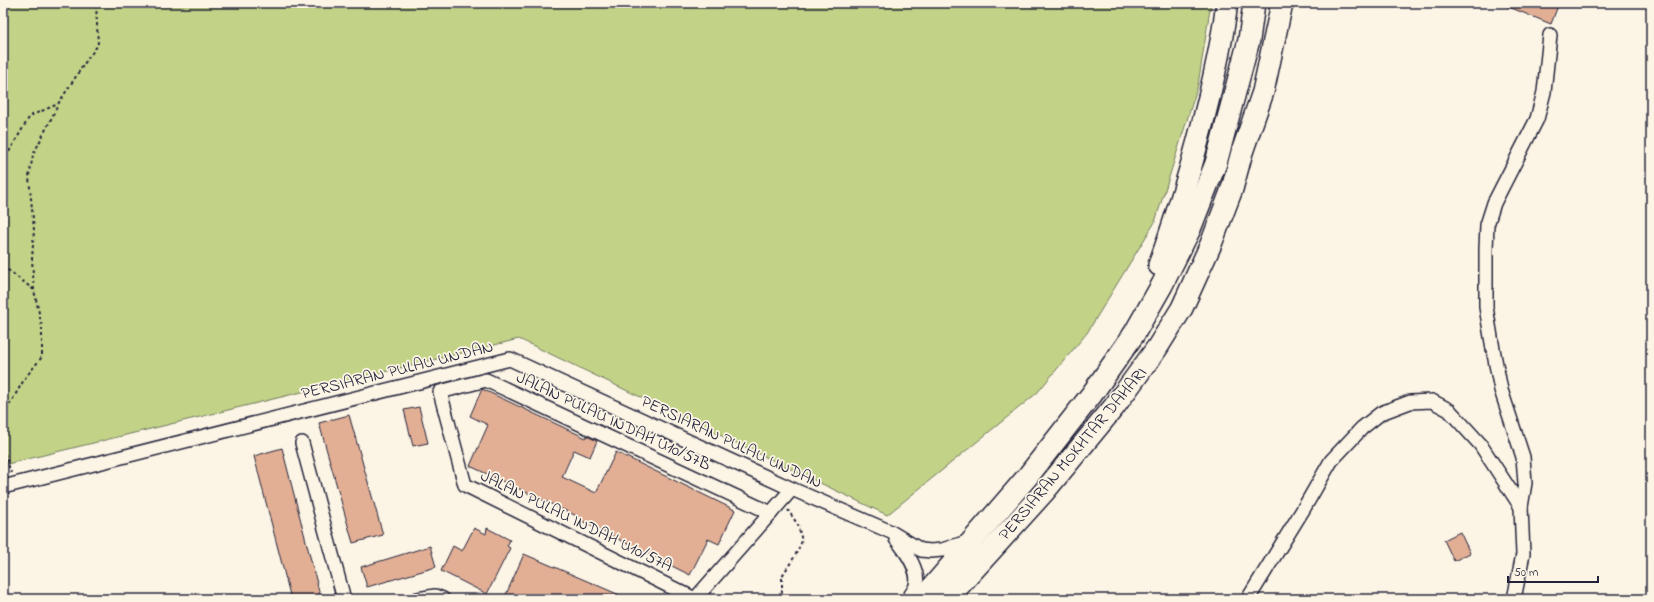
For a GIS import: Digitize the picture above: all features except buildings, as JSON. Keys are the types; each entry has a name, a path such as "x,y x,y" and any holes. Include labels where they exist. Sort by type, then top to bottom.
{"main road":[{"path":"1134,334 1172,232 1205,118 1224,27 1227,3"},
{"name":"PERSIARAN MOKHTAR DAHARI","path":"922,599 1028,476 1092,394 1134,334 1162,285 1190,229 1216,163 1249,40 1254,3"},
{"name":"PERSIARAN MOKHTAR DAHARI","path":"947,599 1043,493 1114,407 1157,348 1182,308 1211,244 1232,189 1242,152 1263,92 1282,3"}],"street":[{"path":"1514,599 1523,554 1521,507 1525,483 1523,457 1501,390 1486,307 1486,249 1488,225 1494,203 1537,119 1544,92 1549,57 1550,36"},
{"name":"PERSIARAN PULAU UNDAN","path":"9,485 510,359 792,489 891,532 922,550 931,552 953,547 974,539"},
{"name":"JALAN PULAU INDAH U10/57B","path":"440,392 486,380 771,513"},
{"name":"JALAN PULAU INDAH U10/57A","path":"440,392 465,485 695,599"},
{"path":"1248,599 1331,461 1362,428 1381,412 1410,402 1432,401 1449,410 1480,444 1521,507"},
{"path":"302,443 344,599"},
{"path":"695,599 792,489"},
{"path":"891,532 906,550 915,572 916,587 908,599"},
{"path":"418,599 435,596 443,599"}],"path":[{"path":"3,416 25,378 42,357 42,327 34,290 32,259 34,230 29,176 33,155 58,104 86,61 98,46 96,3"},
{"path":"3,162 30,116 58,104"},
{"path":"3,266 34,290"},
{"path":"3,448 9,485"},
{"path":"780,502 792,515 798,525 802,541 795,556 782,576 782,599"}],"green space":[{"path":"3,3 1211,3 1198,85 1155,222 1087,333 1037,393 887,515 519,339 3,465"}]}
